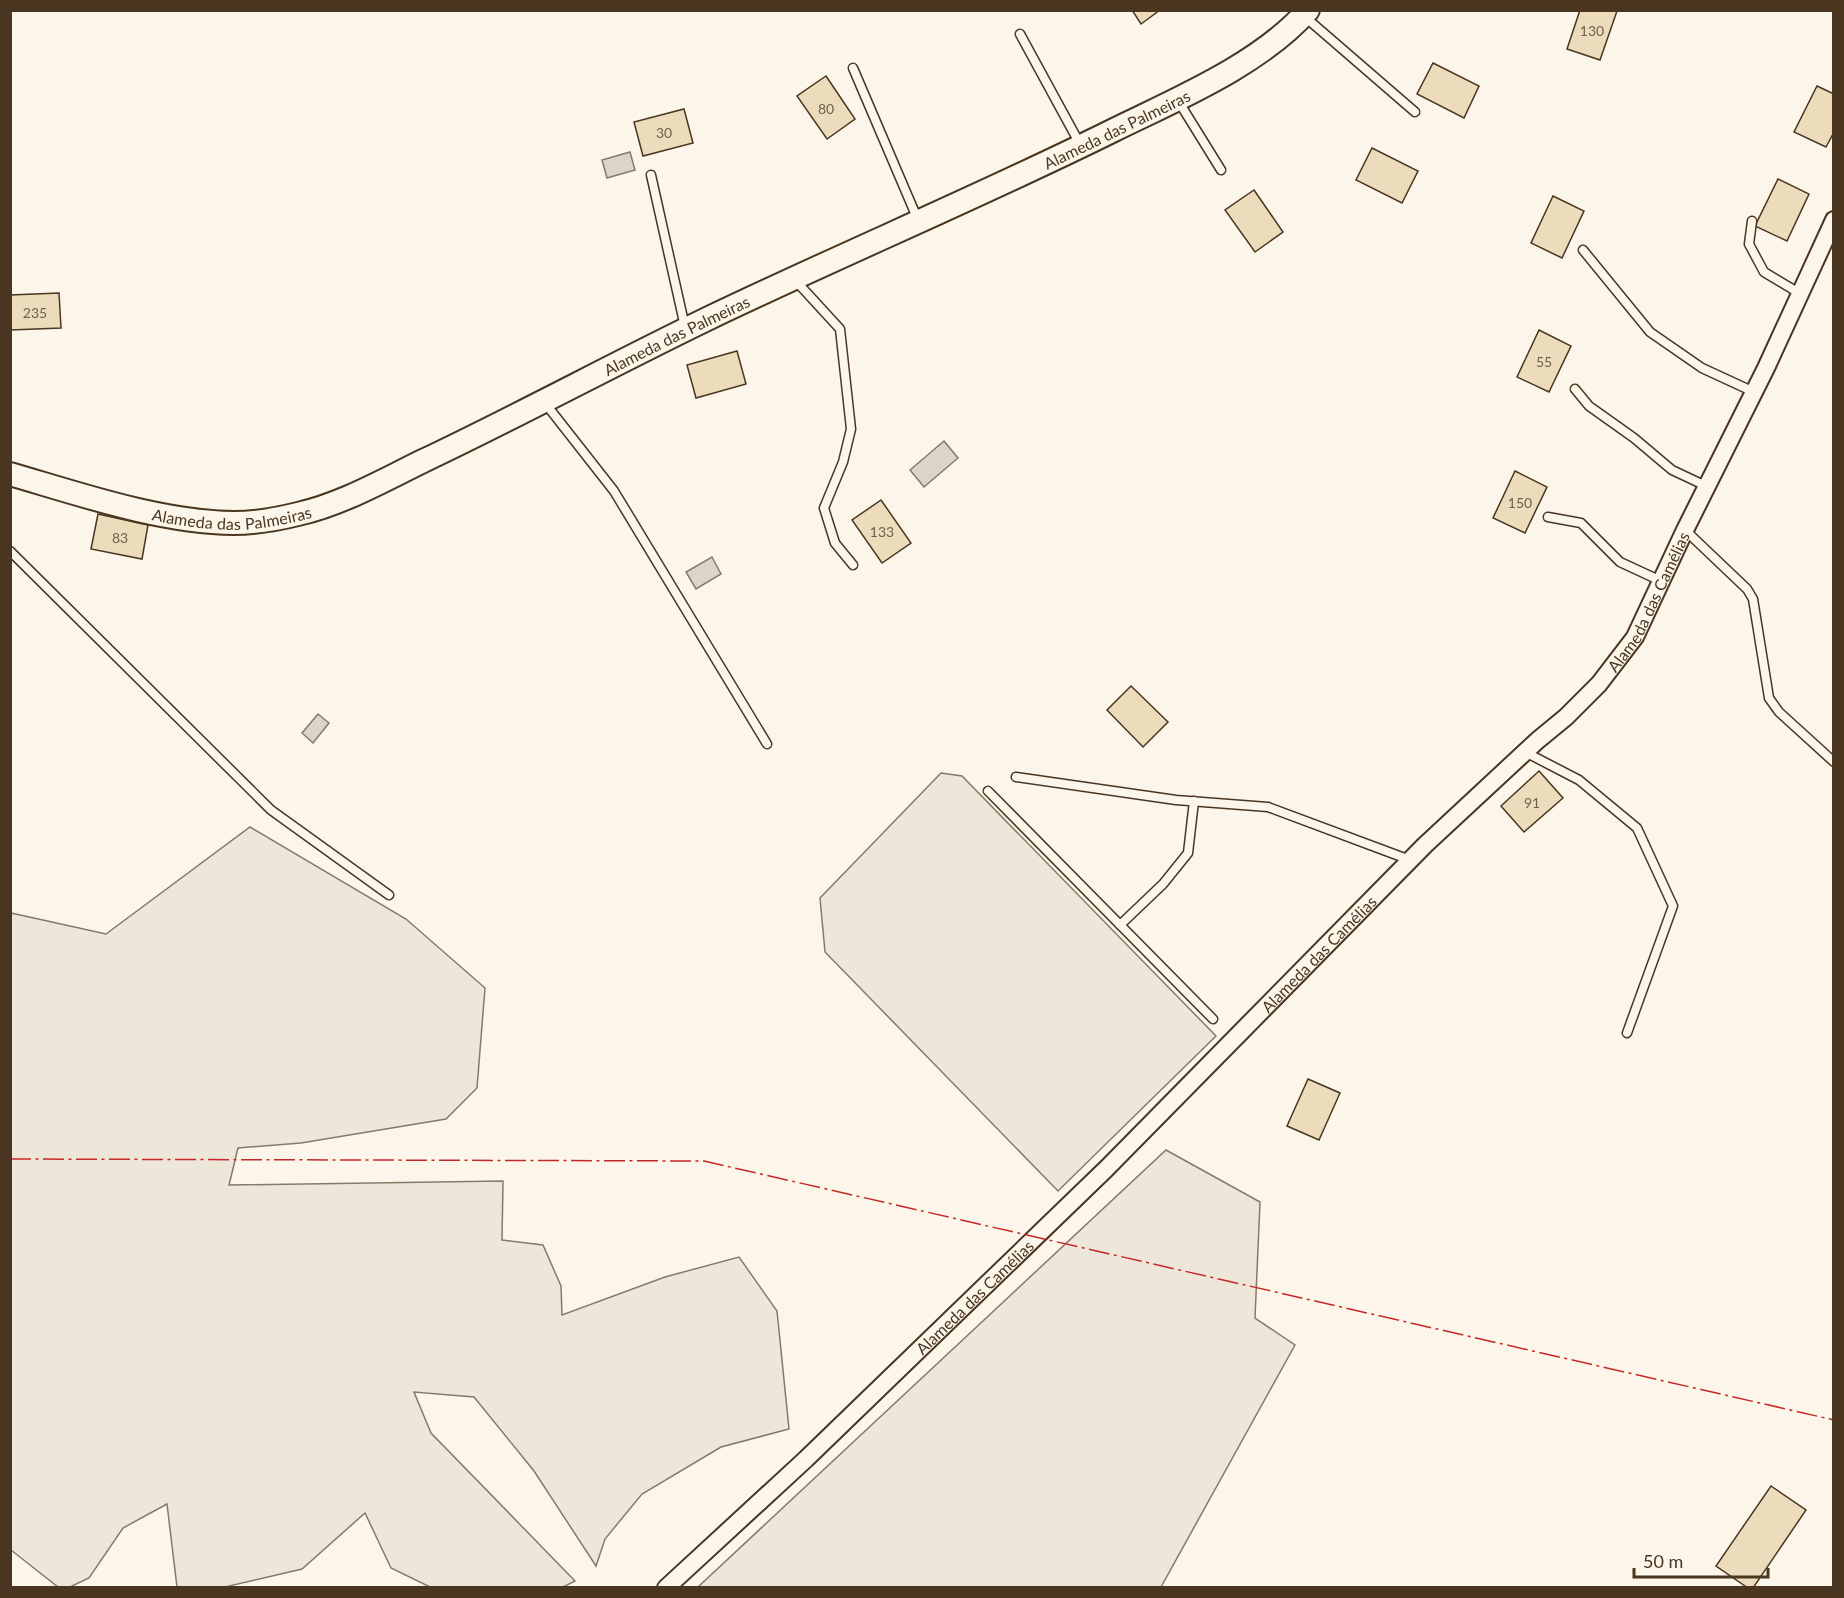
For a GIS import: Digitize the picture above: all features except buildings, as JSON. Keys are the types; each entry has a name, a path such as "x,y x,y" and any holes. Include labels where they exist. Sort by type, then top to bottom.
{"street":[{"name":"Alameda das Palmeiras","path":"10,474 81,495 189,520 237,523 271,519 300,514 338,502 686,330 1081,147 1177,99 1245,62 1295,25 1306,13"},
{"name":"Alameda das Camélias","path":"666,1587 806,1459 1107,1168 1410,860 1599,684 1635,637 1706,486 1754,392 1833,220"}],"lane":[{"path":"1306,13 1415,112"},
{"path":"1020,34 1081,147"},
{"path":"853,68 919,223"},
{"path":"1177,99 1221,170"},
{"path":"651,175 686,330"},
{"path":"1752,221 1749,244 1764,272 1799,293"},
{"path":"1583,250 1650,332 1702,368 1754,392"},
{"path":"795,279 840,329 851,429 843,462 824,508 835,543 853,565"},
{"path":"1575,389 1589,406 1634,438 1672,470 1706,486"},
{"path":"544,402 614,491 767,744"},
{"path":"1548,517 1581,522 1620,562 1661,581"},
{"path":"1685,530 1747,589 1753,599 1769,698 1779,712 1833,762"},
{"path":"10,551 270,810 389,895"},
{"path":"1525,752 1579,780 1637,828 1673,906 1627,1033"},
{"path":"1016,777 1194,801 1268,807 1410,860"},
{"path":"988,791 1213,1019"},
{"path":"1120,925 1163,884 1188,853 1194,801"}],"shaded area":[{"path":"630,152 635,170 607,178 602,160"},
{"path":"944,441 958,458 924,487 910,470"},
{"path":"712,557 721,574 696,589 686,572"},
{"path":"318,714 329,723 313,743 302,733"},
{"path":"941,773 962,776 1216,1036 1058,1191 825,952 820,898"},
{"path":"250,827 406,919 485,988 477,1088 446,1119 301,1143 238,1148 229,1185 503,1181 502,1240 543,1245 561,1286 562,1315 665,1277 739,1257 777,1311 789,1429 721,1447 642,1494 605,1539 596,1566 534,1471 474,1397 414,1392 431,1433 575,1581 563,1587 430,1587 391,1568 365,1513 302,1569 225,1587 177,1587 167,1504 123,1528 89,1578 70,1587 58,1587 11,1550 11,913 106,934"},
{"path":"1166,1150 1260,1202 1255,1318 1295,1345 1161,1587 698,1587"}],"power":[{"path":"10,1159 704,1161 1834,1420"}]}
